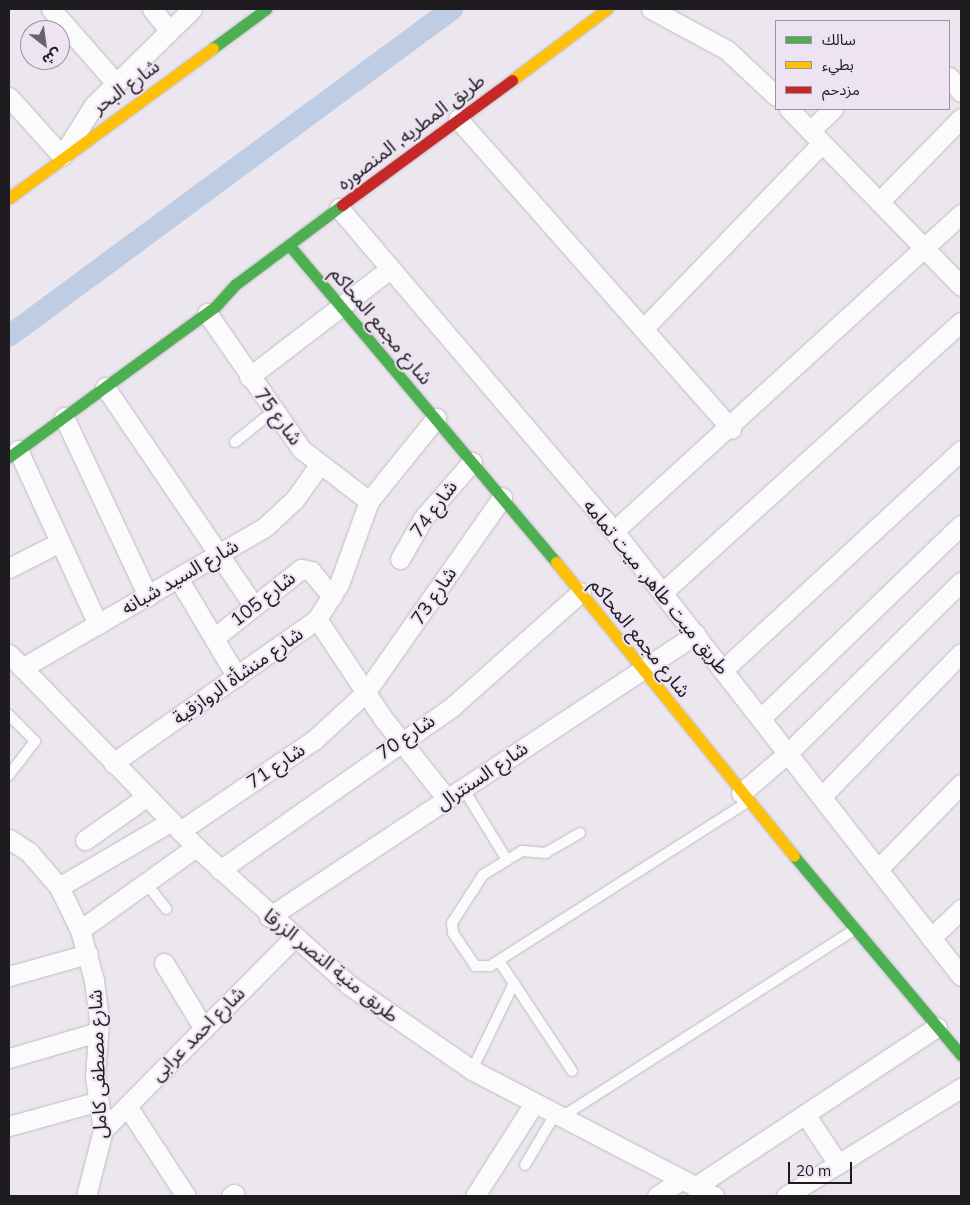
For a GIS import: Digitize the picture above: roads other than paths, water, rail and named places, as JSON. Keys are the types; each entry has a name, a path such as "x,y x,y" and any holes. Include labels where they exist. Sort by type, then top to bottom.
{"street":[{"path":"51,9 115,82"},
{"path":"152,9 168,30"},
{"path":"9,97 62,156 75,132 115,82 192,9"},
{"name":"شارع البحر","path":"9,198 62,156 266,9"},
{"name":"طريق المطريه, المنصوره","path":"13,454 207,314 236,284 607,9"},
{"path":"651,9 683,14 727,50 775,95"},
{"path":"950,78 961,92"},
{"path":"790,110 961,286"},
{"path":"644,329 816,137 832,110"},
{"path":"879,202 961,118"},
{"path":"458,119 732,429"},
{"name":"طريق ميت طاهر, ميت تمامه","path":"339,208 663,592 961,976"},
{"path":"614,532 732,429 926,250 961,214"},
{"name":"شارع مجمع المحاكم","path":"289,245 581,592 854,930 961,1055"},
{"path":"249,377 390,269"},
{"name":"طريق المطريه, المنصوره","path":"208,294 236,284"},
{"name":"شارع 75","path":"207,314 272,412 319,465 369,501"},
{"path":"663,592 961,322"},
{"path":"105,387 254,606"},
{"path":"64,417 148,596"},
{"name":"شارع منشأة الروازقية","path":"113,763 317,619 332,597 369,501 436,418"},
{"path":"723,670 961,450"},
{"path":"13,454 60,542 98,625"},
{"name":"شارع 74","path":"400,559 424,517 472,462"},
{"name":"شارع السيد شبانه","path":"22,668 219,554 281,514 319,465"},
{"name":"شارع 73","path":"365,693 502,497"},
{"path":"761,718 961,525"},
{"path":"9,568 60,542"},
{"name":"شارع 105","path":"214,638 301,569 311,571 332,597"},
{"path":"178,578 237,677"},
{"path":"745,797 961,582"},
{"name":"شارع 70","path":"220,870 478,686 581,592"},
{"path":"317,619 365,693 400,741 447,799"},
{"name":"شارع السنترال","path":"269,917 696,634"},
{"path":"822,796 961,653"},
{"name":"طريق منية النصر الزرقا","path":"9,654 146,798 269,917 293,939 401,1023 472,1070 533,1105 714,1196"},
{"name":"شارع 71","path":"59,887 175,826 314,740 365,693"},
{"path":"878,869 961,784"},
{"path":"85,840 146,798"},
{"name":"شارع مصطفى كامل","path":"9,839 29,852 59,887 80,930 88,954 98,1032 95,1077 104,1130 86,1196"},
{"path":"80,930 196,847"},
{"path":"931,938 961,909"},
{"name":"شارع احمد عرابى","path":"104,1130 293,939"},
{"path":"9,976 88,954"},
{"path":"164,963 204,1029"},
{"path":"658,1196 688,1184 805,1114 937,1027"},
{"path":"9,1058 98,1032"},
{"path":"786,1196 961,1088"},
{"path":"9,1126 99,1100"},
{"path":"475,1196 533,1105"},
{"path":"127,1106 186,1196"},
{"path":"805,1114 838,1164"}],"lane":[{"path":"235,442 272,412"},
{"path":"9,715 35,741 9,774"},
{"path":"463,788 507,860"},
{"path":"580,833 546,853 526,850 482,874 452,922 453,932 475,966 484,968 499,961 745,797"},
{"path":"146,883 166,909"},
{"path":"525,1165 557,1117 854,930"},
{"path":"499,961 572,1072"},
{"path":"472,1070 514,983"}],"waterway":[{"path":"9,336 452,9"}]}
